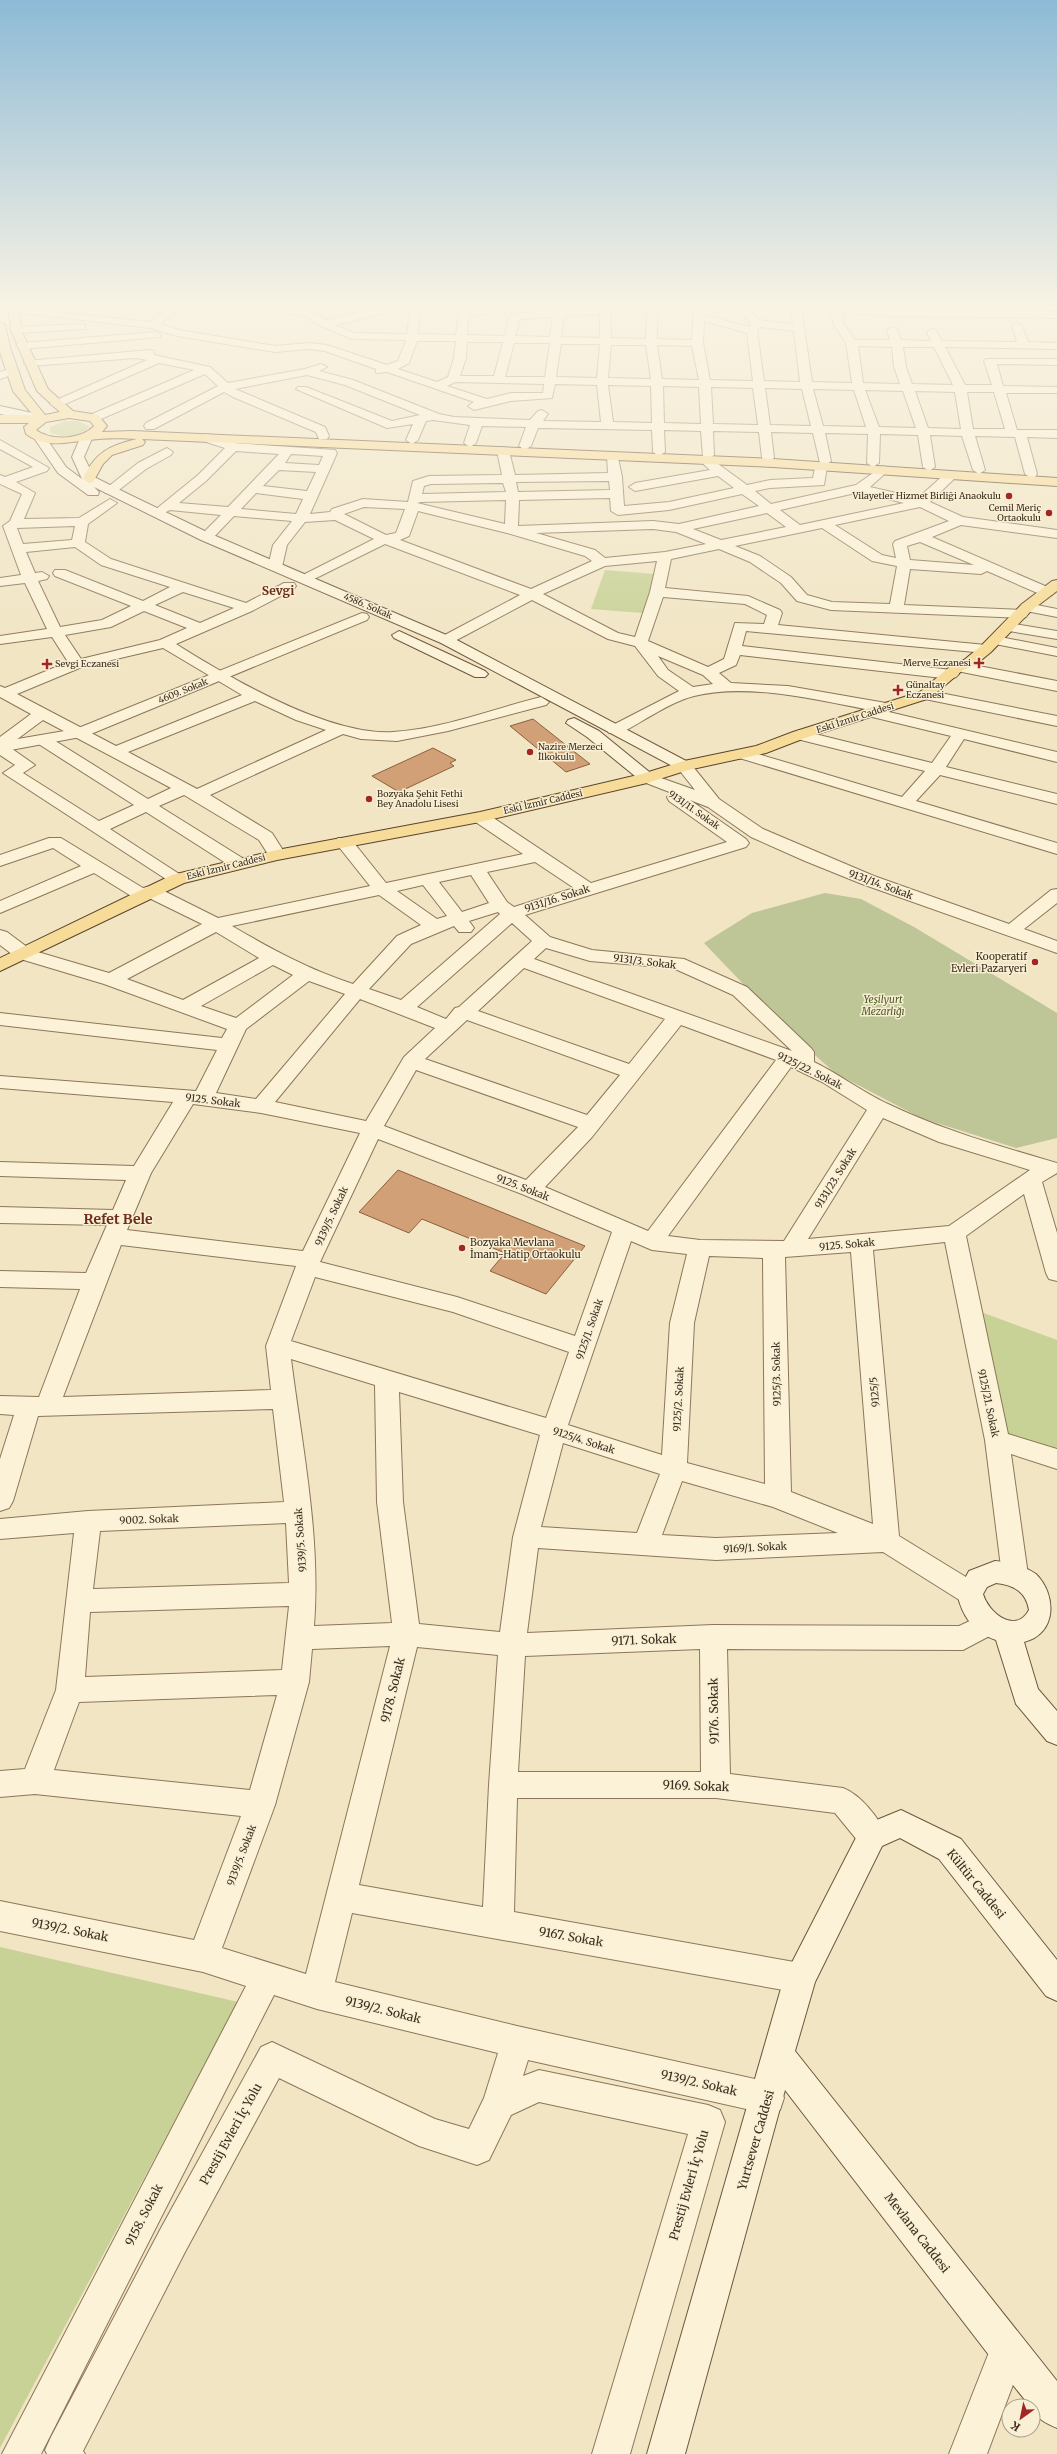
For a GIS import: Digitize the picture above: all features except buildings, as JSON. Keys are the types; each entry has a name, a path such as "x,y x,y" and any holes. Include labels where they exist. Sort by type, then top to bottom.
{"main road":[{"path":"37,437 30,431 30,427 38,422"},
{"path":"87,436 99,430 97,422"},
{"path":"110,422 150,426 319,431 412,440 659,452 707,458"},
{"path":"18,433 59,441 87,436 132,435 613,456 771,460 878,467 929,467 1057,476"},
{"path":"89,479 95,462 108,452 127,445 156,440 194,438"},
{"path":"878,467 951,476 1057,482"},
{"name":"Eski İzmir Caddesi","path":"0,966 146,893 178,879 238,863 480,817 647,778 684,766 760,750 870,712 925,695 955,671 969,663 1024,610 1052,588"}],"street":[{"path":"150,426 159,422"},
{"path":"297,422 319,431 328,422"},
{"path":"382,422 391,425 408,422"},
{"path":"412,440 424,422"},
{"path":"466,422 658,427 706,426 819,430 923,430 1057,434"},
{"path":"470,443 477,422"},
{"path":"525,446 535,422"},
{"path":"658,422 659,452"},
{"path":"706,422 707,458 718,472 797,529"},
{"path":"765,422 771,460 770,484"},
{"path":"604,512 669,506 770,484 819,482 823,464 817,422"},
{"path":"860,488 878,467 874,431 871,422"},
{"path":"920,422 923,430 929,467"},
{"path":"965,422 979,470"},
{"path":"1012,422 1031,474"},
{"path":"2,436 20,453 43,468 2,480"},
{"path":"87,436 78,456 89,479"},
{"name":"4586. Sokak","path":"37,437 62,470 110,497 289,586 362,617 541,702 593,734 647,778"},
{"path":"207,438 233,447 331,453 301,518 280,545 275,567"},
{"path":"156,513 170,506 217,464 233,447"},
{"path":"206,537 276,466 288,450"},
{"path":"503,451 513,497 511,530"},
{"path":"78,543 82,522 142,466 167,452"},
{"path":"0,459 20,453"},
{"path":"613,456 617,494 622,511 635,518 635,543"},
{"path":"276,466 323,469"},
{"path":"635,487 718,472"},
{"path":"511,530 635,543 665,556 722,546 921,503 951,476"},
{"path":"306,579 384,539 402,536 418,484 428,480 616,477"},
{"name":"4586. Sokak","path":"89,479 110,497 156,513 206,537 446,640 684,766"},
{"path":"2,480 29,493 9,525"},
{"path":"679,528 771,509 860,488 921,503 960,521 1057,534"},
{"path":"254,489 312,496"},
{"path":"337,516 337,512 344,508 363,503 412,504 513,497 617,494"},
{"path":"412,504 511,530 590,553 602,562"},
{"path":"170,506 301,518 337,516 384,539 532,594 613,636 640,643 708,672 727,687"},
{"path":"512,515 526,515"},
{"path":"896,610 904,564 900,544 960,521"},
{"path":"9,525 82,522"},
{"path":"824,524 877,558 904,564 997,571"},
{"path":"9,525 28,578 55,633 77,664"},
{"path":"446,640 532,594 602,562 635,543 654,525 679,528 755,559 786,580 802,598 831,606 896,610 1024,610 1057,613"},
{"path":"921,537 997,571 1052,588"},
{"path":"18,550 78,543 106,562 247,608"},
{"path":"640,643 657,592 665,556"},
{"path":"0,582 60,573 106,562"},
{"path":"60,573 143,607 200,628"},
{"path":"3,692 77,664 165,643 247,608 289,586"},
{"path":"0,640 55,633 106,624 182,587"},
{"path":"657,592 748,600 775,613 770,629"},
{"name":"4609. Sokak","path":"0,747 80,733 362,617"},
{"path":"708,672 731,662 740,626 990,644 1057,652"},
{"path":"1008,627 1057,635"},
{"path":"165,643 217,677 254,696 339,730 391,737 434,730 541,702"},
{"path":"640,643 663,673 690,692"},
{"path":"735,650 955,671 1057,686"},
{"path":"615,730 690,692 727,687 818,695 886,708"},
{"path":"3,692 190,792 266,837 277,855"},
{"path":"925,695 1057,721"},
{"path":"114,752 254,696"},
{"path":"870,712 1057,757"},
{"path":"42,713 0,747 27,765 10,773 178,879"},
{"path":"98,828 148,805 190,792 339,730"},
{"path":"906,802 937,768 960,734"},
{"path":"799,736 937,768 1057,799"},
{"path":"43,740 238,863"},
{"path":"742,754 906,802 1057,849"},
{"name":"9131/14. Sokak","path":"684,766 714,803"},
{"name":"9131/14. Sokak","path":"647,778 714,803 757,833 811,857 868,880 1057,947"},
{"name":"9131/11. Sokak","path":"647,778 740,843"},
{"path":"480,817 586,888"},
{"path":"4,855 55,842 95,866 146,893 216,924 272,958 306,974 404,1008 449,1027"},
{"path":"344,842 382,889 434,926"},
{"name":"9131/16. Sokak","path":"404,1008 476,944 506,909 586,888 740,843"},
{"path":"111,980 216,924 477,870 537,856"},
{"path":"0,908 95,866"},
{"name":"9131/3. Sokak","path":"477,870 506,909 543,941 590,955 677,963 740,991 804,1052 796,1061"},
{"path":"428,880 476,944"},
{"path":"1011,930 1057,894"},
{"path":"261,1106 357,991 404,940 434,926 457,918 506,909"},
{"path":"0,936 24,954 111,980 238,1026"},
{"name":"9139/5. Sokak","path":"203,1957 260,1805 294,1682 303,1594 298,1512 283,1399 278,1346 309,1264 372,1129 411,1061 449,1027 462,1012 543,941"},
{"path":"186,1006 272,958"},
{"name":"9125/22. Sokak","path":"522,961 796,1061 829,1077 879,1108 946,1137 1053,1166"},
{"path":"0,1502 38,1407 140,1174 195,1097 228,1045 238,1026 306,974"},
{"path":"462,1012 631,1072"},
{"path":"530,1189 591,1124 631,1072 677,1017"},
{"path":"0,1019 228,1045"},
{"path":"411,1061 591,1124"},
{"path":"652,1242 796,1061"},
{"name":"9125. Sokak","path":"0,1082 195,1097 261,1106 372,1129 530,1189 624,1228 652,1242 700,1248 782,1249 861,1244 954,1232 1030,1178 1053,1166"},
{"name":"9131/23. Sokak","path":"782,1249 879,1108"},
{"path":"0,1169 140,1174"},
{"path":"1030,1178 1057,1273"},
{"path":"0,1215 117,1227 309,1264 457,1306 583,1348"},
{"name":"9125/1. Sokak","path":"554,1430 624,1228"},
{"name":"9125/21. Sokak","path":"954,1232 997,1440 1015,1575"},
{"name":"9125/5","path":"861,1244 887,1541"},
{"name":"9125/2. Sokak","path":"645,1546 674,1469 682,1323 700,1248"},
{"name":"9125/3. Sokak","path":"778,1498 782,1249"},
{"path":"0,1279 94,1281"},
{"name":"9125/4. Sokak","path":"278,1346 554,1430 674,1469 778,1498 887,1541"},
{"name":"9178. Sokak","path":"316,1993 342,1897 407,1634 390,1502 387,1379"},
{"path":"0,1405 38,1407 283,1399"},
{"path":"498,1924 503,1785 512,1645 526,1537 554,1430"},
{"path":"997,1440 1057,1459"},
{"name":"9002. Sokak","path":"0,1529 88,1521 298,1512"},
{"path":"35,1781 70,1690 78,1601 88,1521"},
{"name":"9169/1. Sokak","path":"526,1537 645,1546 716,1549 887,1541"},
{"path":"887,1541 970,1593"},
{"path":"997,1628 1027,1630 1048,1608 1032,1586 1015,1575 995,1572 978,1579 970,1593 973,1610 997,1628 1026,1695 1057,1732"},
{"path":"78,1601 303,1594"},
{"name":"9171. Sokak","path":"299,1638 407,1634 512,1645 713,1637 963,1638 997,1628"},
{"name":"9176. Sokak","path":"713,1637 716,1785"},
{"path":"70,1690 294,1682"},
{"path":"0,1784 35,1781 260,1805"},
{"name":"9169. Sokak","path":"503,1785 716,1785 843,1801 872,1836"},
{"name":"Kültür Caddesi","path":"872,1836 901,1824 950,1849 1057,1985"},
{"name":"Yurtsever Caddesi","path":"666,2454 768,2098 778,2055 800,1978 872,1836"},
{"name":"9167. Sokak","path":"342,1897 800,1978"},
{"name":"9139/2. Sokak","path":"0,1916 203,1957 316,1993 517,2042 768,2098"},
{"name":"9158. Sokak","path":"21,2454 267,1977"},
{"name":"Prestij Evleri İç Yolu","path":"66,2454 64,2450 173,2240 272,2058 431,2134 477,2148 499,2102 517,2042"},
{"name":"Mevlana Caddesi","path":"778,2055 1008,2350 1057,2410"},
{"name":"Prestij Evleri İç Yolu","path":"499,2102 539,2086 708,2122 611,2454"},
{"path":"968,2454 1008,2350"}],"green space":[{"path":"64,422 79,422 89,426 88,429 80,434 69,436 54,434 50,432 50,427"},
{"path":"605,570 655,574 643,613 591,609"},
{"name":"Yeşilyurt Mezarlığı","path":"825,893 861,899 914,927 1057,1013 1057,1138 1016,1148 921,1118 835,1073 788,1031 704,943 752,913"},
{"path":"981,1312 1057,1340 1057,1453 1004,1436"},
{"path":"0,1947 238,2002 0,2448"}],"place":[{"name":"Vilayetler Hizmet Birliği Anaokulu","path":"1009,496"},
{"name":"Cemil Meriç Ortaokulu","path":"1049,513"},
{"name":"Merve Eczanesi","path":"979,663"},
{"name":"Sevgi Eczanesi","path":"47,664"},
{"name":"Günaltay Eczanesi","path":"898,690"},
{"name":"Nazire Merzeci İlkokulu","path":"530,752"},
{"name":"Bozyaka Şehit Fethi Bey Anadolu Lisesi","path":"369,799"},
{"name":"Kooperatif Evleri Pazaryeri","path":"1035,962"},
{"name":"Bozyaka Mevlana İmam-Hatip Ortaokulu","path":"462,1248"}],"district":[{"name":"Sevgi","path":"278,591"},
{"name":"Refet Bele","path":"118,1219"}]}
